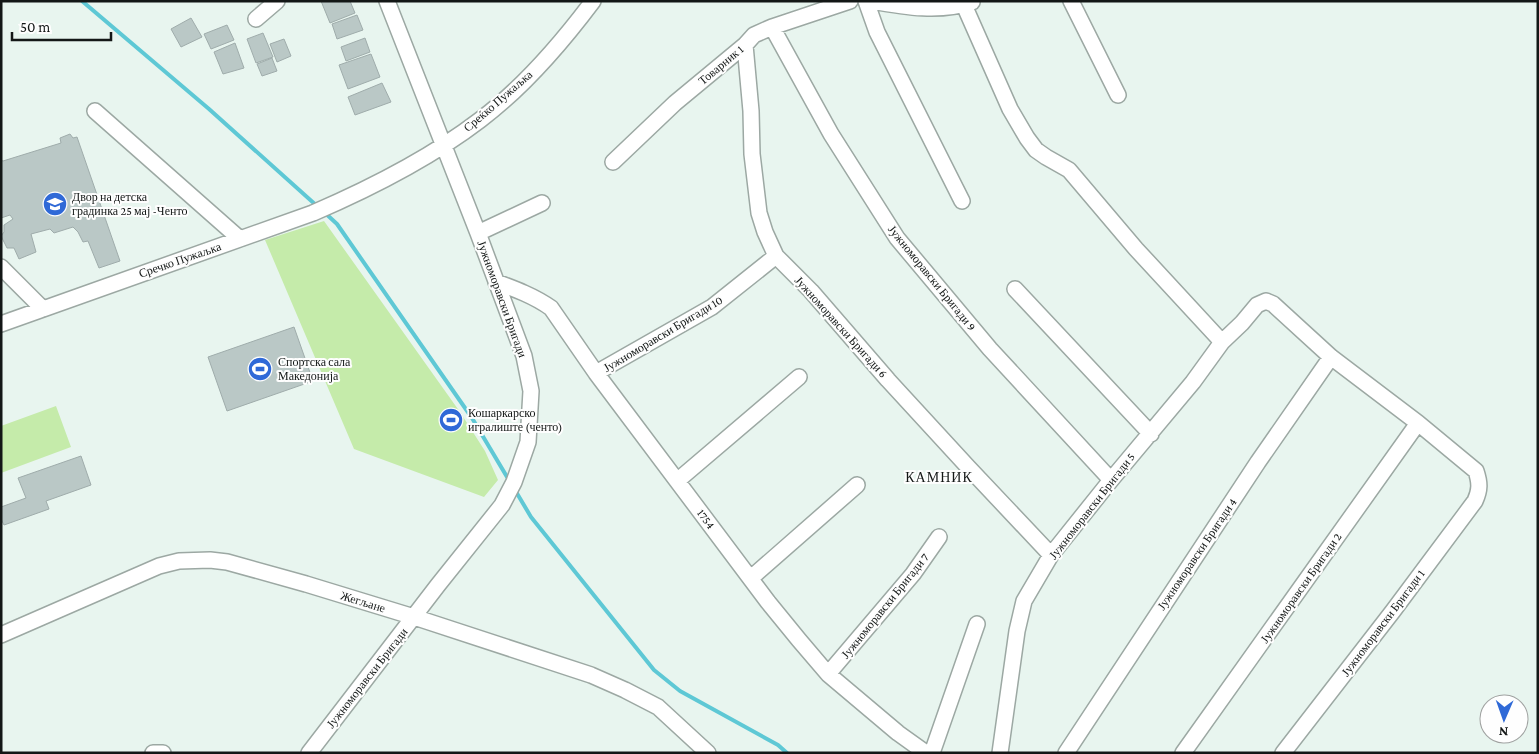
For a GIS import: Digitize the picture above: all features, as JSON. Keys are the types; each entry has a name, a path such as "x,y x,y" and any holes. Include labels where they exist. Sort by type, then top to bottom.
{"street":[{"path":"256,19 277,1"},
{"name":"Јужноморавски Бригади","path":"310,753 502,505 514,482 528,442 531,391 524,356 387,1"},
{"name":"Среќко Пужаљка","path":"358,193 443,146 480,120 521,85 566,37 593,1"},
{"name":"Товарник 1","path":"612,162 675,103 745,45 754,35 772,27 850,1"},
{"path":"866,1 877,32 962,201"},
{"path":"872,1 915,8 932,8 969,3 1010,109 1027,138 1036,150 1069,170 1136,249 1222,342"},
{"path":"1071,1 1118,95"},
{"name":"Јужноморавски Бригади 9","path":"772,27 831,134 897,238 990,349 1111,480"},
{"name":"Јужноморавски Бригади 6","path":"745,45 751,111 752,154 759,212 765,232 776,256 811,291 888,380 1051,555"},
{"path":"95,110 240,239"},
{"name":"Сречко Пужаљка","path":"1,324 313,213 358,193"},
{"path":"478,234 542,203"},
{"name":"Јужноморавски Бригади 10","path":"596,373 712,307 776,256"},
{"path":"1,267 43,309"},
{"name":"1754","path":"496,282 524,292 551,308 596,373 768,602 828,674 926,753"},
{"path":"1015,289 1150,434"},
{"name":"Јужноморавски Бригади 5","path":"1000,753 1016,631 1024,601 1051,555 1193,382 1222,342 1257,305 1266,301 1273,304 1331,357"},
{"path":"1331,357 1418,423"},
{"name":"Јужноморавски Бригади 4","path":"1066,753 1258,462 1331,357"},
{"path":"677,481 799,377"},
{"name":"Јужноморавски Бригади 1","path":"1283,753 1399,603 1475,501 1479,492 1480,481 1476,471 1418,423"},
{"name":"Јужноморавски Бригади 2","path":"1183,753 1418,423"},
{"path":"751,578 857,485"},
{"name":"Јужноморавски Бригади 7","path":"828,674 913,574 940,536"},
{"name":"Жегљане","path":"1,634 159,566 179,561 210,560 227,562 306,584 591,675 625,690 658,708 708,753"},
{"path":"932,753 977,624"},
{"path":"153,753 163,753"}],"green space":[{"path":"324,221 460,412 485,451 498,480 484,497 354,449 265,240"},
{"path":"56,406 71,447 1,473 1,426"}],"building":[{"path":"321,1 350,1 355,13 330,23"},
{"path":"357,15 363,30 337,39 332,24"},
{"path":"191,18 202,37 181,47 171,29"},
{"path":"227,25 234,40 211,49 204,34"},
{"path":"263,33 273,57 256,63 247,39"},
{"path":"365,38 370,52 346,61 341,47"},
{"path":"284,39 291,56 277,62 270,44"},
{"path":"235,43 244,68 223,74 214,52"},
{"path":"371,54 380,77 348,89 339,65"},
{"path":"272,58 277,71 262,76 257,64"},
{"path":"382,83 391,102 355,115 348,97"},
{"name":"Двор на детска градинка 25 мај -Ченто","path":"70,134 73,138 77,137 120,261 99,268 88,241 83,242 73,227 54,233 50,229 31,234 36,252 19,259 14,248 7,248 1,236 4,232 4,225 13,219 10,215 1,218 1,160 3,161 61,143 60,138"},
{"name":"Спортска сала Македонија","path":"294,327 313,381 227,411 208,357"},
{"path":"81,456 91,485 46,501 49,509 4,525 1,519 1,507 26,498 18,478"}],"waterway":[{"path":"82,1 209,109 317,206"},
{"path":"324,212 337,224 472,418 510,482"},
{"path":"515,490 531,517 654,670 680,691 778,745 787,753"}],"place":[{"name":"Двор на детска градинка 25 мај -Ченто","path":"55,204"},
{"name":"Спортска сала Македонија","path":"260,369"},
{"name":"Кошаркарско игралиште (ченто)","path":"451,420"}],"district":[{"name":"КАМНИК","path":"939,477"}]}
